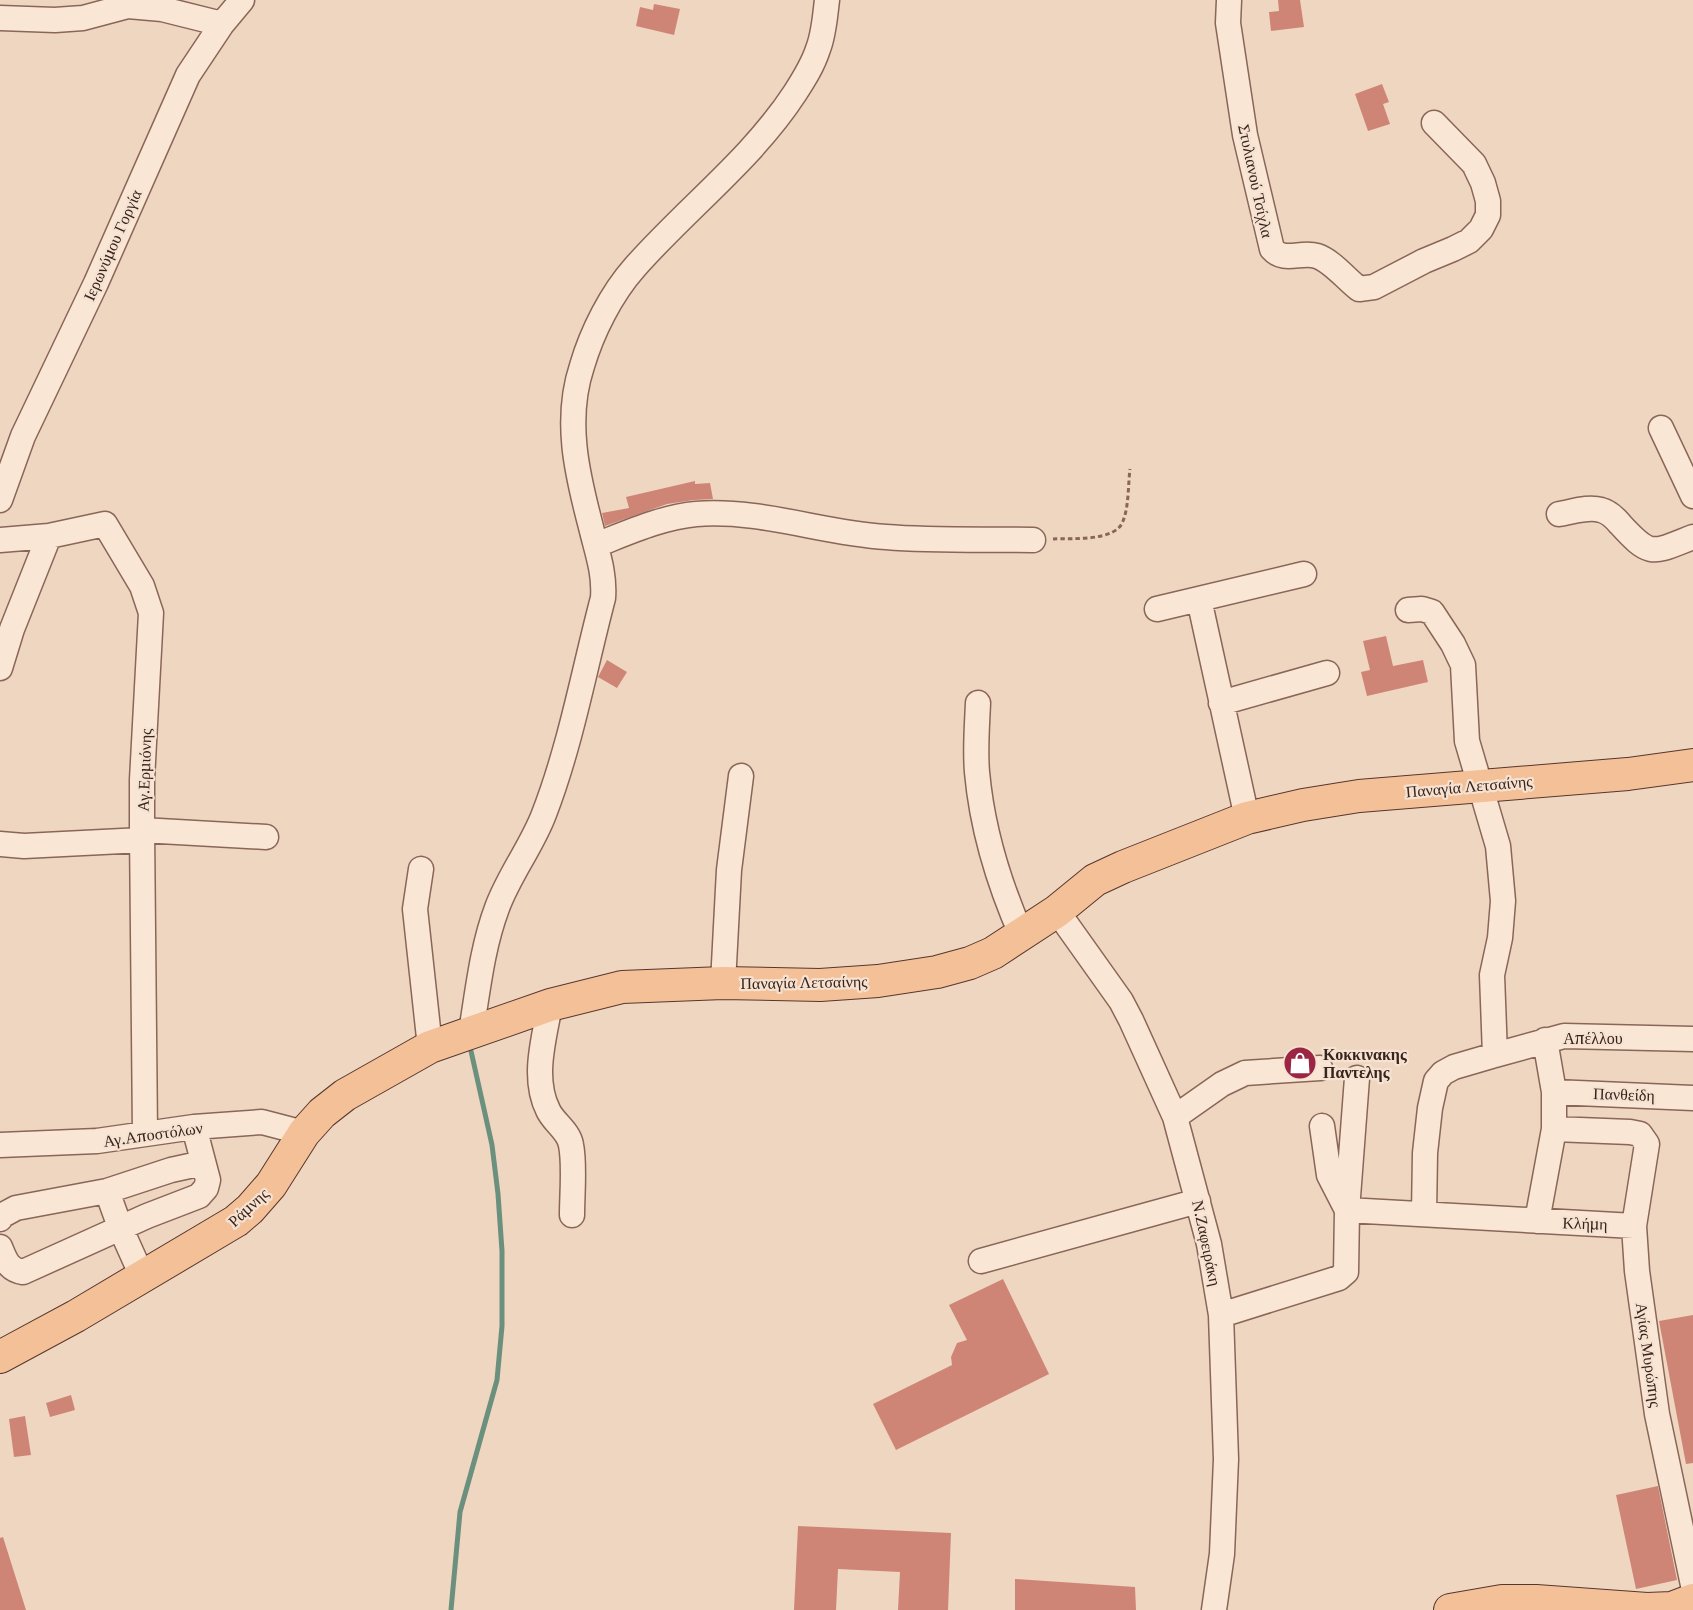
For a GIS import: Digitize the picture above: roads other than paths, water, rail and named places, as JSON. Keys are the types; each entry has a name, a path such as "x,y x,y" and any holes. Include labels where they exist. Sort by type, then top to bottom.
{"main road":[{"name":"Παναγία Λετσαίνης","path":"471,1032 549,1005 622,987 723,983 820,985 878,981 919,975 970,963 1022,936 1095,880 1247,818 1303,805 1359,796 1628,774 1693,765"},
{"name":"Ράμνης","path":"0,1357 76,1316 141,1276 217,1234 250,1209 271,1185 304,1133 322,1113 345,1095 430,1047 471,1032"},
{"path":"1450,1610 1502,1601 1672,1608 1693,1600"}],"street":[{"name":"Ιερωνύμου Γοργία","path":"0,500 23,436 96,283 188,75 222,24 242,0"},
{"path":"471,1032 485,946 498,905 543,816 558,772 603,598 602,564 580,487 572,421 582,366 612,301 634,268 759,140 786,106 811,68 819,48 827,0"},
{"name":"Στυλιανού Τσίχλα","path":"1229,0 1228,23 1245,135 1272,249 1277,255 1284,257 1315,255 1359,289 1366,289 1469,241 1481,229 1488,216 1488,201 1483,183 1474,164 1434,123"},
{"path":"0,18 55,20 83,18 127,3 222,24"},
{"path":"1661,428 1693,496"},
{"path":"1559,514 1588,508 1601,510 1612,516 1638,544 1655,550 1661,550 1693,537"},
{"path":"596,545 677,518 705,514 758,516 885,537 1033,540"},
{"name":"Αγ.Ερμιόνης","path":"0,540 49,536 105,524 142,586 151,613 142,780 145,1134"},
{"path":"0,668 12,629 49,536"},
{"path":"1158,609 1304,574"},
{"path":"1199,598 1247,818"},
{"path":"1408,610 1422,609 1432,612 1453,644 1462,664 1467,741 1498,846 1503,901 1500,938 1492,975 1495,1055"},
{"path":"1221,703 1327,673"},
{"path":"978,703 977,774 988,838 1007,902 1022,936"},
{"path":"723,983 729,870 741,776"},
{"path":"0,844 24,846 142,835 266,837"},
{"path":"421,869 415,909 430,1047"},
{"name":"Ν.Ζαφειράκη","path":"1057,911 1121,1001 1131,1020 1175,1118 1209,1244 1221,1315 1226,1479 1222,1554 1214,1610"},
{"path":"549,1005 540,1059 540,1078 544,1102 549,1114 571,1143 572,1215"},
{"name":"Απέλλου","path":"1424,1214 1425,1153 1432,1090 1443,1073 1454,1067 1564,1036 1693,1040"},
{"path":"1537,1221 1554,1129 1554,1092 1545,1040"},
{"path":"1175,1118 1222,1084 1245,1073 1320,1068"},
{"path":"1221,1315 1339,1278 1346,1272 1347,1210 1357,1078"},
{"name":"Πανθείδη","path":"1554,1092 1693,1098"},
{"name":"Αγ.Αποστόλων","path":"0,1145 97,1141 194,1127 262,1122 304,1133"},
{"path":"1322,1126 1329,1175 1347,1210"},
{"path":"0,1246 8,1264 14,1271 23,1272 120,1227 199,1196 206,1188 208,1180 194,1127"},
{"name":"Αγίας Μυρώπης","path":"1554,1129 1630,1132 1640,1134 1647,1144 1634,1226 1637,1271 1657,1414 1688,1539 1693,1586"},
{"path":"0,1218 16,1208 107,1191 171,1170 203,1163"},
{"path":"107,1191 141,1276"},
{"path":"981,1261 1198,1201"},
{"name":"Κλήμη","path":"1347,1210 1634,1226"}],"waterway":[{"path":"451,1610 460,1512 497,1380 502,1326 502,1251 498,1194 492,1145 471,1051"}],"place":[{"name":"Κοκκινακης Παντελης","path":"1300,1063"}]}
